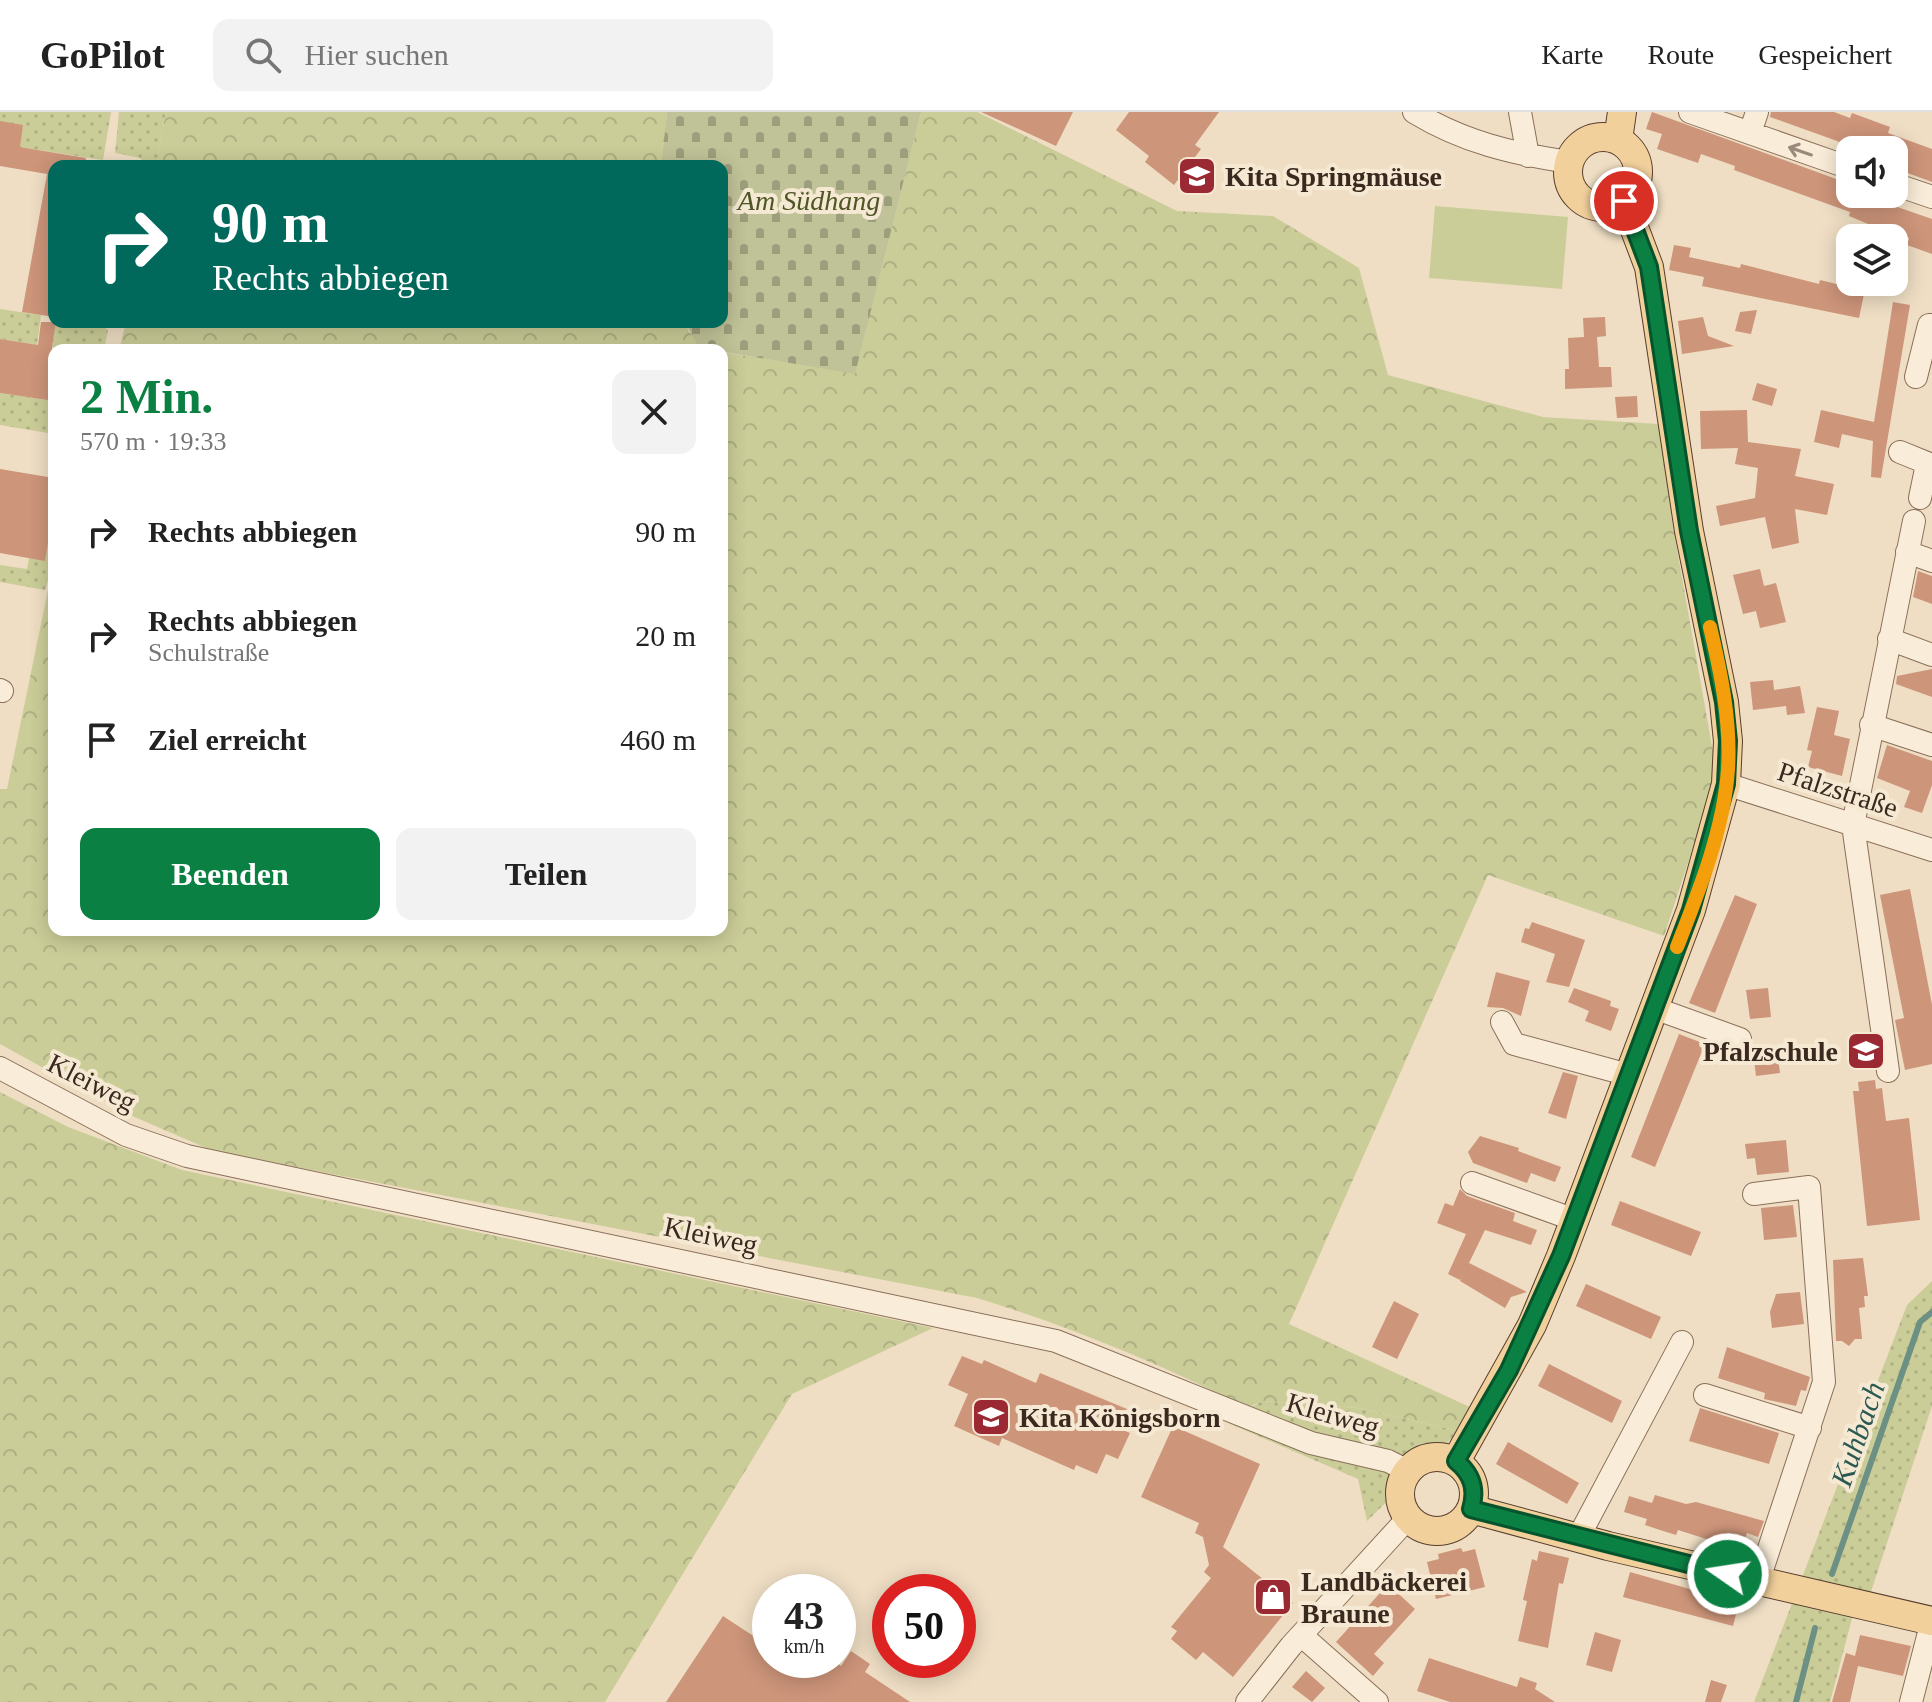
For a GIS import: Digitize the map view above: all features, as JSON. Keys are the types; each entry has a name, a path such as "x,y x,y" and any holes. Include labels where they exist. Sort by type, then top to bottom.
{"main road":[{"path":"1618,140 1622,112"},
{"path":"1593,138 1618,140 1634,154 1639,174 1636,185 1612,204 1577,197 1571,186 1569,162 1578,147 1593,138"},
{"path":"1456,1461 1532,1325 1575,1220 1691,910 1726,784 1728,741 1724,702 1689,531 1651,295 1612,204"},
{"path":"1436,1456 1456,1461 1465,1468 1474,1488 1471,1509 1465,1518 1446,1530 1424,1528 1409,1517 1400,1491 1408,1471 1416,1463 1436,1456"},
{"path":"1471,1509 1758,1582 1932,1621"}],"street":[{"path":"1414,112 1477,143 1528,156 1569,162"},
{"path":"1520,112 1528,156"},
{"path":"1690,112 1753,122 1836,161"},
{"path":"1908,189 1932,197"},
{"path":"1916,377 1929,325 1932,325"},
{"path":"1900,452 1930,464 1920,498"},
{"path":"1888,1071 1853,825 1914,521"},
{"path":"1907,552 1932,561"},
{"path":"1889,639 1932,655"},
{"path":"1871,725 1932,745"},
{"name":"Pfalzstraße","path":"1726,784 1932,850"},
{"path":"1654,1008 1740,1039"},
{"path":"1502,1022 1514,1044 1629,1075"},
{"name":"Kleiweg","path":"0,1068 126,1135 187,1156 1056,1341 1311,1443 1388,1461 1408,1471"},
{"path":"1472,1183 1575,1220"},
{"path":"1754,1194 1809,1187 1824,1382 1758,1582"},
{"path":"1578,1538 1682,1342"},
{"path":"1705,1395 1810,1428"},
{"path":"1247,1702 1285,1653 1409,1517"},
{"path":"1911,1702 1932,1621"},
{"path":"1301,1635 1377,1702"}],"green space":[{"path":"0,112 111,112 103,160 20,147 0,121"},
{"path":"119,112 166,112 157,160 142,160 115,153"},
{"path":"166,112 667,112 662,160 157,160"},
{"name":"Am Südhang","path":"667,112 921,112 855,374 728,353 728,344 697,344 688,328 728,328 728,160 662,160"},
{"path":"921,112 977,112 1177,211 1273,216 1359,268 1388,375 1543,417 1659,424 1673,527 1717,774 1664,936 1488,875 1289,1324 1472,1408 1459,1431 1358,1408 1261,1401 1248,1408 1115,1347 977,1298 213,1151 123,1112 0,1044 0,789 7,789 48,590 48,936 728,936 728,353 855,373"},
{"path":"1435,206 1568,217 1562,289 1429,278"},
{"path":"0,309 41,315 37,345 0,339"},
{"path":"55,328 108,330 105,344 52,344"},
{"path":"124,328 687,328 704,344 120,344"},
{"path":"0,393 48,400 48,433 0,425"},
{"path":"48,542 45,590 0,582 0,565 27,569 29,558 45,560"},
{"path":"0,1092 68,1127 182,1170 933,1328 792,1394 605,1702 0,1702"},
{"path":"1932,1281 1932,1406 1864,1613 1854,1611 1830,1702 1754,1702 1907,1305"},
{"path":"1261,1401 1358,1408 1459,1431 1367,1521 1358,1479 1228,1423"}],"building":[{"path":"981,112 1073,112 1056,146"},
{"path":"1129,112 1219,112 1195,145 1201,149 1174,185 1145,162 1149,156 1116,130"},
{"path":"1652,112 1836,179 1836,207 1734,170 1735,166 1701,154 1698,163 1657,149 1662,134 1646,129"},
{"path":"1771,112 1834,112 1850,118 1852,113 1890,127 1888,133 1896,136 1836,136 1836,141 1770,117"},
{"path":"0,121 23,125 20,147 86,158 48,160 48,316 22,312 47,174 0,166"},
{"path":"1908,140 1932,149 1932,182 1908,173"},
{"path":"1839,208 1900,208 1932,219 1932,254 1908,245 1908,224 1868,224 1849,216 1850,212"},
{"path":"1674,245 1691,248 1689,257 1740,268 1741,264 1819,284 1820,280 1836,284 1836,296 1864,296 1859,318 1702,286 1704,277 1669,270"},
{"path":"1893,302 1910,305 1881,478 1871,477 1873,441 1842,434 1839,448 1814,442 1821,410 1874,422"},
{"path":"1757,310 1751,334 1735,331 1740,312"},
{"path":"1605,317 1606,336 1597,337 1599,367 1611,367 1612,387 1565,389 1565,369 1569,369 1568,338 1584,337 1583,318"},
{"path":"1703,317 1708,336 1734,346 1682,354 1678,321"},
{"path":"41,322 48,322 48,328 55,328 52,344 48,344 48,400 0,393 0,339 38,345"},
{"path":"1757,383 1777,389 1772,406 1752,400"},
{"path":"1637,396 1638,417 1617,418 1615,397"},
{"path":"1747,410 1748,442 1801,449 1795,476 1834,484 1827,515 1795,509 1799,543 1772,549 1765,517 1720,526 1716,506 1755,498 1758,468 1735,464 1738,448 1701,449 1700,411"},
{"path":"0,469 48,477 45,561 0,553"},
{"path":"1760,569 1764,586 1776,583 1786,622 1760,628 1756,611 1743,614 1733,575"},
{"path":"1918,571 1932,576 1932,604 1913,597"},
{"path":"1932,669 1932,697 1896,684 1897,676"},
{"path":"1773,680 1774,690 1800,686 1805,713 1787,715 1786,706 1753,710 1750,682"},
{"path":"1817,707 1839,711 1834,735 1850,739 1842,776 1808,767 1812,751 1807,750"},
{"path":"1887,745 1932,761 1932,785 1922,813 1904,807 1910,791 1877,778"},
{"path":"1910,889 1932,1005 1932,1064 1905,1070 1895,1020 1904,1018 1880,895"},
{"path":"1735,895 1757,904 1715,1013 1689,1003"},
{"path":"1532,922 1585,940 1569,987 1546,982 1555,954 1521,942 1525,928 1529,929"},
{"path":"1496,972 1530,981 1521,1016 1503,1008 1487,1007"},
{"path":"1574,988 1611,1001 1610,1006 1619,1009 1611,1031 1585,1021 1589,1011 1568,1002"},
{"path":"1768,988 1771,1017 1750,1019 1746,990"},
{"path":"1679,1034 1705,1044 1655,1167 1631,1157"},
{"path":"1777,1049 1780,1073 1756,1076 1753,1051"},
{"path":"1563,1072 1578,1076 1566,1119 1548,1113"},
{"path":"1875,1080 1876,1089 1882,1088 1886,1121 1909,1118 1920,1220 1867,1226 1853,1091 1859,1091 1858,1082"},
{"path":"1480,1136 1519,1148 1518,1151 1561,1167 1555,1182 1531,1173 1527,1183 1473,1163 1468,1152"},
{"path":"1786,1140 1789,1172 1757,1175 1755,1158 1747,1159 1745,1144"},
{"path":"1460,1189 1467,1196 1515,1213 1513,1221 1537,1230 1531,1245 1485,1230 1469,1263 1527,1292 1511,1297 1505,1308 1460,1281 1462,1276 1460,1280 1448,1274 1466,1234 1437,1223 1445,1203 1453,1206"},
{"path":"1620,1201 1701,1232 1691,1256 1611,1225"},
{"path":"1793,1205 1797,1237 1764,1240 1761,1208"},
{"path":"1863,1258 1868,1296 1864,1296 1865,1307 1859,1308 1862,1339 1855,1339 1849,1346 1836,1341 1833,1260"},
{"path":"1586,1284 1661,1317 1651,1339 1576,1306"},
{"path":"1800,1292 1804,1324 1772,1328 1770,1312 1776,1294"},
{"path":"1394,1301 1419,1314 1397,1359 1372,1347"},
{"path":"1727,1347 1810,1377 1806,1391 1801,1390 1796,1406 1764,1399 1765,1393 1718,1378"},
{"path":"962,1356 982,1364 984,1360 1036,1383 1040,1373 1127,1409 1118,1428 1130,1433 1118,1459 1106,1454 1097,1474 1076,1465 1074,1470 1002,1438 999,1446 954,1426 968,1394 948,1385"},
{"path":"1549,1364 1622,1401 1612,1423 1538,1386"},
{"path":"1700,1408 1779,1433 1769,1464 1689,1441"},
{"path":"1173,1426 1260,1464 1223,1547 1293,1603 1233,1677 1203,1652 1196,1660 1171,1639 1177,1631 1171,1627 1211,1578 1204,1572 1209,1565 1203,1537 1195,1533 1199,1523 1141,1497"},
{"path":"1508,1442 1579,1483 1567,1504 1496,1464"},
{"path":"1655,1495 1686,1504 1696,1502 1764,1521 1758,1537 1747,1533 1741,1550 1678,1530 1676,1535 1660,1530 1645,1525 1647,1519 1624,1512 1629,1496 1652,1503"},
{"path":"1461,1548 1463,1552 1475,1549 1485,1587 1436,1599 1427,1562 1439,1559 1438,1554"},
{"path":"1539,1551 1569,1558 1563,1584 1559,1583 1548,1648 1518,1641 1532,1559 1537,1561"},
{"path":"1630,1572 1739,1603 1733,1626 1623,1597"},
{"path":"1388,1584 1415,1609 1374,1654 1384,1663 1373,1676 1336,1642"},
{"path":"723,1616 752,1635 752,1678 856,1678 856,1654 870,1664 865,1672 910,1702 666,1702"},
{"path":"1595,1632 1621,1640 1612,1672 1586,1665"},
{"path":"1860,1635 1911,1646 1903,1676 1858,1666 1850,1702 1832,1702 1846,1653 1855,1656"},
{"path":"1429,1658 1517,1687 1520,1677 1537,1683 1535,1689 1555,1702 1450,1702 1417,1691"},
{"path":"1306,1671 1325,1688 1312,1702 1292,1687"},
{"path":"1711,1680 1727,1685 1721,1702 1705,1702"}],"waterway":[{"name":"Kuhbach","path":"1832,1574 1920,1322 1932,1312"},
{"name":"Kuhbach","path":"1796,1702 1815,1628"}],"slow traffic":[{"path":"1677,947 1715,835 1728,767 1724,702 1710,627"}],"place":[{"name":"Kita Springmäuse","path":"1197,176"},
{"name":"Pfalzschule","path":"1866,1051"},
{"name":"Kita Königsborn","path":"991,1417"},
{"name":"Landbäckerei Braune","path":"1273,1597"}],"route":[{"path":"1624,201 1649,267 1689,531 1724,702 1728,741 1726,784 1715,835 1691,910 1561,1256 1509,1370 1456,1461 1471,1477 1474,1498 1471,1509 1728,1574"}]}
